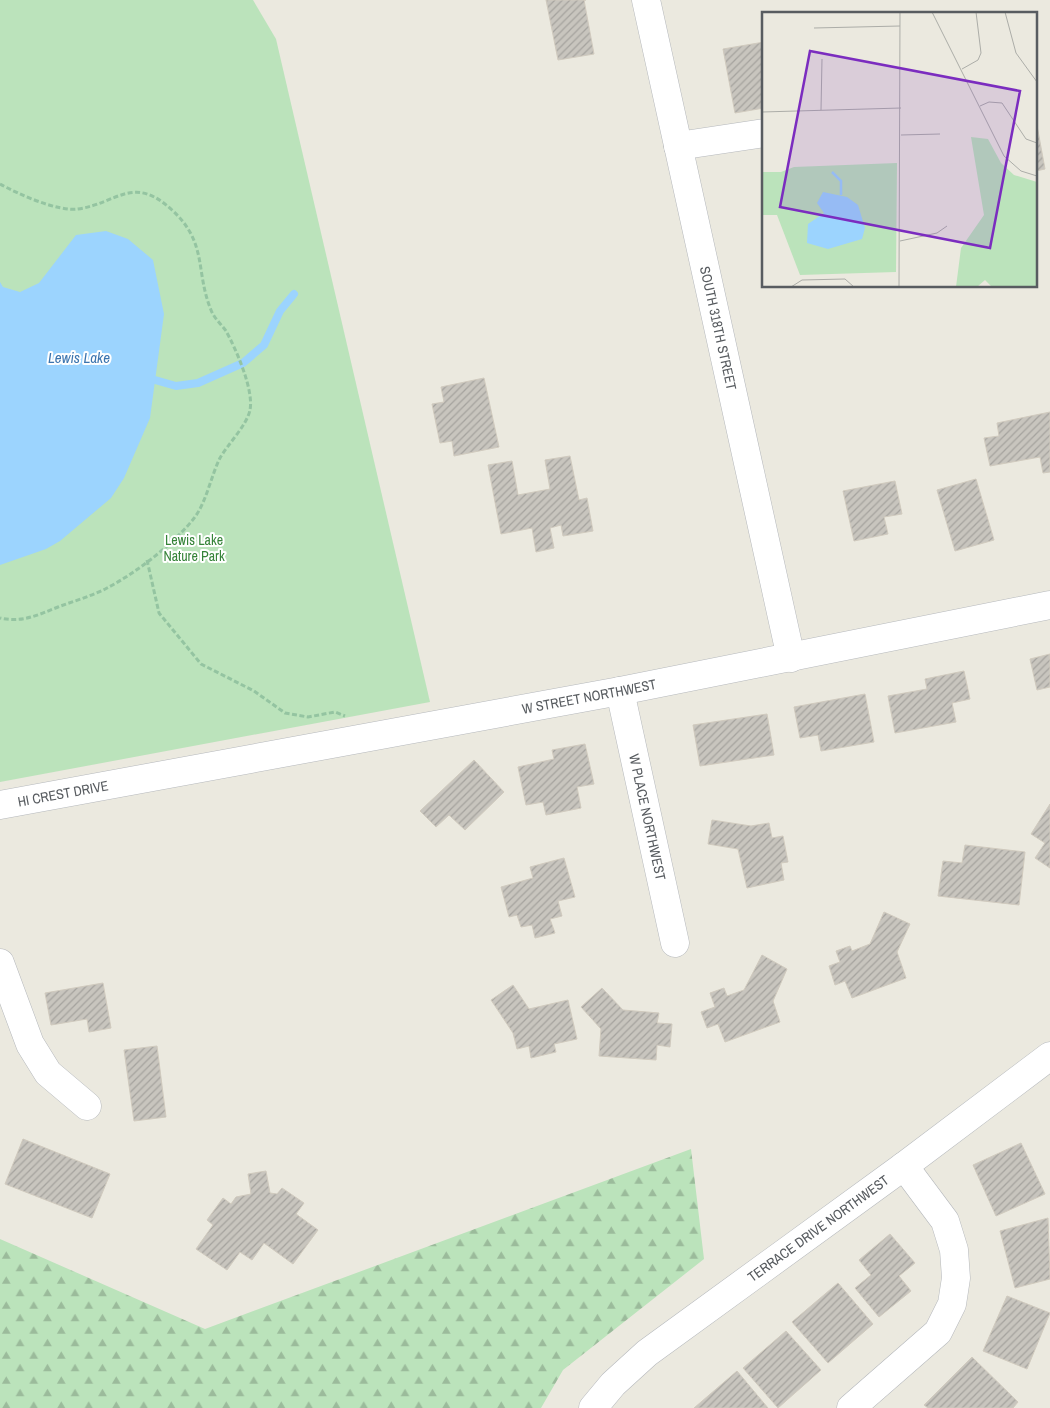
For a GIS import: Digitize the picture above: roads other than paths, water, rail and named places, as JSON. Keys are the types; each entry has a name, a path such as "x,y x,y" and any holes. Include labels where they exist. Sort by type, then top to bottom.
{"street":[{"name":"SOUTH 318TH STREET","path":"646,0 791,658"},
{"path":"678,146 762,133"},
{"name":"W STREET NORTHWEST","path":"126,783 620,691 1050,605"},
{"name":"W PLACE NORTHWEST","path":"620,691 674,942"},
{"name":"HI CREST DRIVE","path":"0,805 126,783"},
{"path":"0,963 30,1044 48,1073 87,1106"},
{"name":"TERRACE DRIVE NORTHWEST","path":"593,1408 613,1384 647,1354 904,1166 1050,1056"},
{"path":"851,1408 938,1332 952,1304 956,1278 954,1250 945,1221 904,1166"}],"water":[{"name":"Lewis Lake","path":"106,231 128,239 153,260 164,314 150,418 124,478 111,498 60,541 46,549 0,565 0,282 3,287 20,292 39,283 76,235"}],"waterway":[{"path":"155,380 176,386 198,383 243,363 264,345 280,311 294,294"}],"park label":[{"name":"Lewis Lake Nature Park","path":"194,548"}]}
